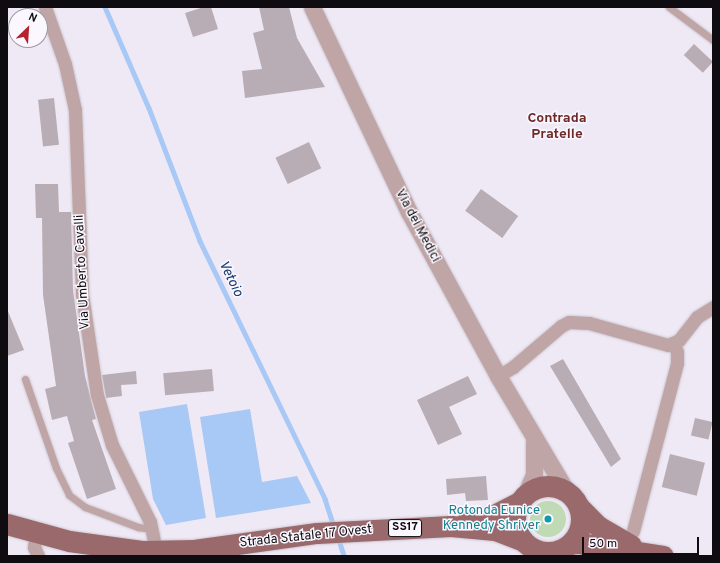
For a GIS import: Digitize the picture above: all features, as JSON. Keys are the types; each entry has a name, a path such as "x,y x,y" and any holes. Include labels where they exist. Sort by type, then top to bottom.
{"main road":[{"name":"SS17","path":"522,498 545,486 559,487 604,530 642,551"},
{"name":"Strada Statale 17 Ovest","path":"451,526 492,516 522,498"},
{"path":"522,498 515,522 537,549"},
{"path":"570,547 580,527 573,500"},
{"name":"Strada Statale 17 Ovest","path":"18,527 105,548 157,554 317,533 451,526 495,530 537,549"},
{"name":"SS17","path":"537,549 556,551 570,547 642,551 663,556"}],"street":[{"name":"Via Umberto Cavalli","path":"45,7 65,64 75,110 83,308 96,395 112,445 152,529 157,554"},
{"name":"Via dei Medici","path":"312,7 355,104 409,212 498,376 534,438 573,500"},
{"path":"498,376 513,367 561,326 569,322 589,323 663,345 674,344 697,318 713,307"},
{"path":"633,531 677,363 677,352 674,344"},
{"name":"Via dei Medici","path":"522,498 535,470 534,438"},
{"path":"18,527 34,547 38,556"}],"lane":[{"path":"669,7 713,40"},
{"path":"25,379 56,468 69,494 85,507 138,527 152,529"}],"green space":[{"path":"552,501 561,506 565,512 565,526 561,532 552,537 544,537 535,532 531,526 530,515 535,506 541,502"}],"water":[{"path":"187,404 206,518 166,525 153,499 139,412"},
{"path":"250,409 262,482 297,476 311,503 216,518 200,417"}],"building":[{"path":"204,7 211,7 218,29 193,37 185,13"},
{"path":"259,7 289,7 297,38 325,87 245,98 242,71 262,69 253,33 264,30"},
{"path":"694,44 713,62 703,73 684,55"},
{"path":"54,98 59,145 43,146 38,100"},
{"path":"309,142 321,168 288,184 275,158"},
{"path":"35,184 58,184 59,212 71,212 73,290 85,376 96,419 92,420 116,489 87,499 68,443 74,441 67,416 52,420 45,389 56,386 43,295 42,218 36,218"},
{"path":"481,189 518,216 502,238 465,211"},
{"path":"7,309 24,350 7,356"},
{"path":"563,359 621,459 611,467 550,366"},
{"path":"212,369 214,391 165,395 163,373"},
{"path":"136,371 137,384 121,385 122,396 106,398 102,375"},
{"path":"468,376 477,394 449,407 462,434 438,445 417,400"},
{"path":"695,418 713,422 708,440 691,436"},
{"path":"670,454 705,463 697,496 662,487"},
{"path":"486,476 488,500 466,501 465,493 447,495 446,479"}],"waterway":[{"name":"Vetoio","path":"105,7 149,108 200,241 325,499 334,527"},
{"name":"Vetoio","path":"338,537 344,556"}],"place":[{"name":"Rotonda Eunice Kennedy Shriver","path":"548,519"}],"district":[{"name":"Contrada Pratelle","path":"557,128"}]}
